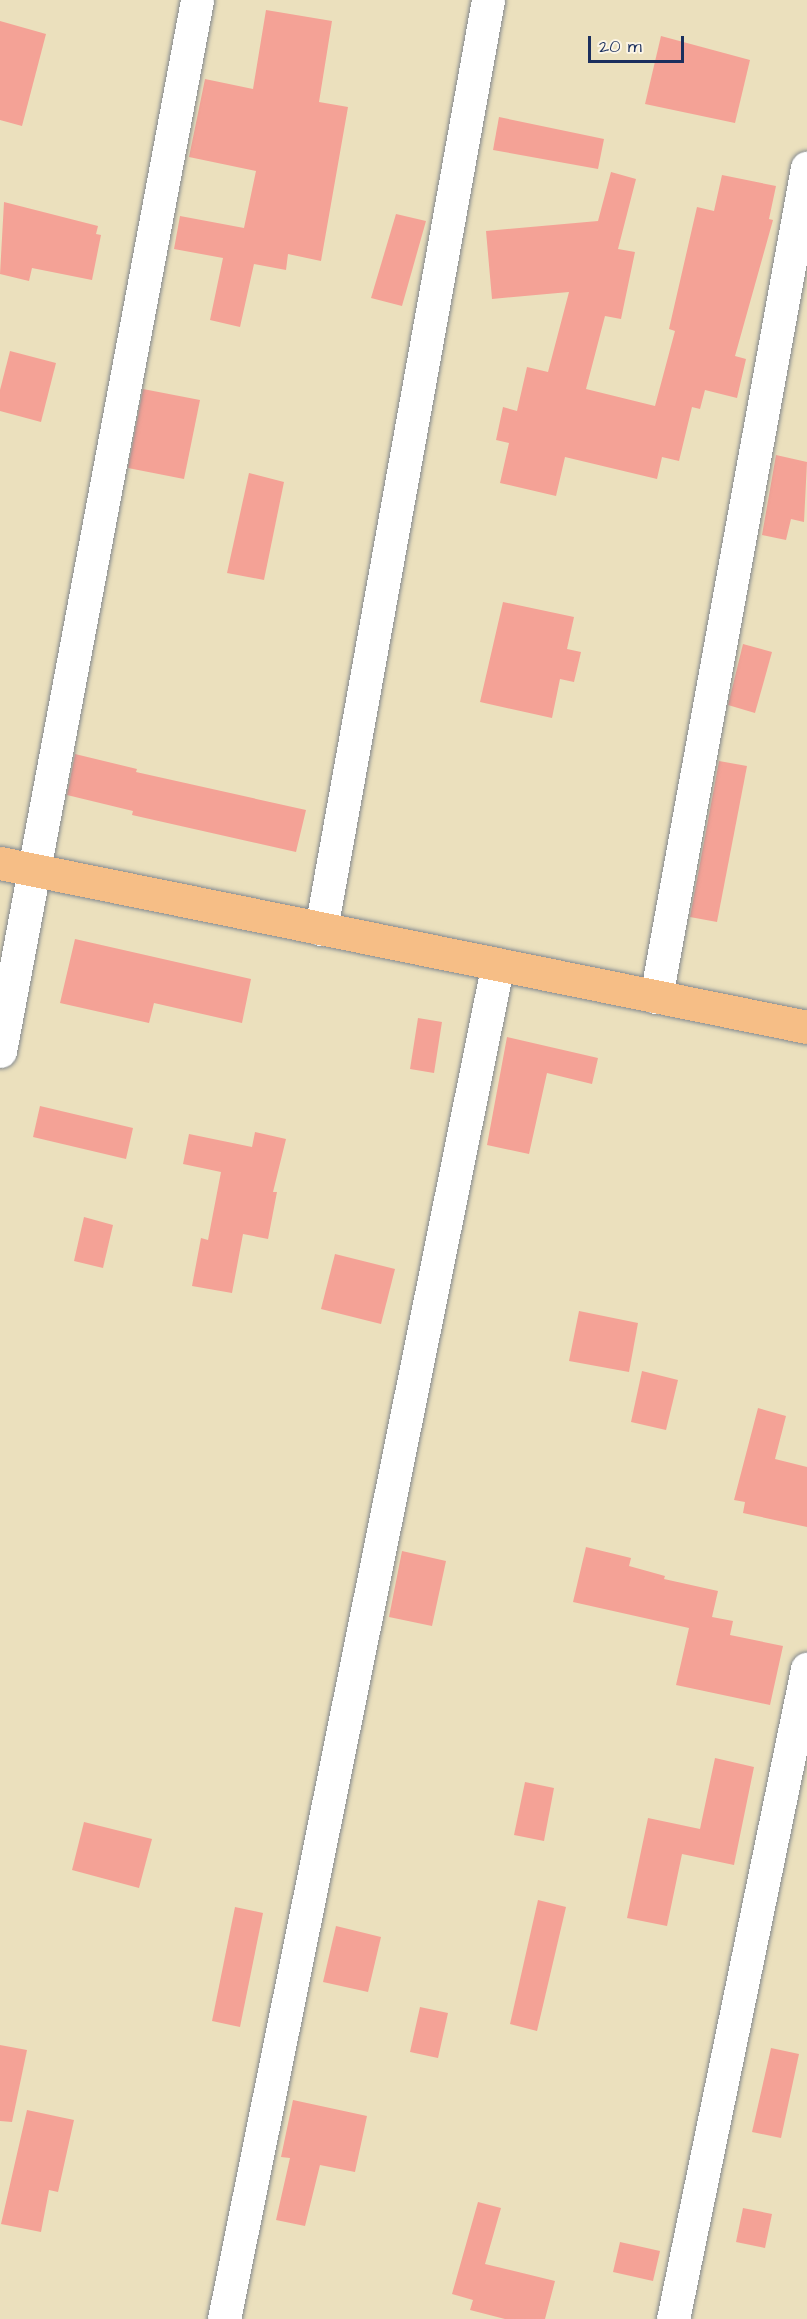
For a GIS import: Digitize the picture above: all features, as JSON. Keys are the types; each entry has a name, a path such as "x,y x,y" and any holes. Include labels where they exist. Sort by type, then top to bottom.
{"main road":[{"path":"0,863 497,967 807,1028"}],"street":[{"path":"0,1051 197,0"},
{"path":"321,929 488,0"},
{"path":"656,997 807,168"},
{"path":"225,2319 497,967"},
{"path":"673,2319 807,1669"}],"building":[{"path":"266,10 332,21 319,102 348,107 321,261 288,254 286,270 254,264 240,327 210,320 223,258 174,249 180,216 244,228 256,171 189,157 205,79 253,89"},
{"path":"0,21 46,34 22,126 0,120"},
{"path":"661,36 750,60 735,123 645,104"},
{"path":"499,117 604,139 598,169 493,150"},
{"path":"611,172 636,179 618,249 635,252 621,319 605,316 586,389 655,406 675,331 669,329 697,207 714,211 722,175 776,186 769,219 773,220 735,356 746,359 737,398 705,390 700,409 692,407 679,461 662,457 657,479 565,457 556,496 500,483 509,443 496,440 503,407 517,411 527,367 548,372 569,292 492,299 486,231 598,221"},
{"path":"4,202 98,226 96,234 101,235 92,280 32,268 29,281 0,274"},
{"path":"396,214 426,221 402,306 371,298"},
{"path":"10,351 56,363 41,422 0,411 0,390"},
{"path":"143,389 200,400 184,479 128,468"},
{"path":"776,455 807,462 804,522 791,519 786,540 762,535"},
{"path":"249,473 284,482 264,580 227,573"},
{"path":"503,602 574,617 567,649 581,652 574,682 560,679 552,718 480,702"},
{"path":"743,644 772,652 755,713 728,705"},
{"path":"75,754 137,769 136,772 306,810 296,852 132,815 133,811 67,795"},
{"path":"719,761 747,766 717,922 690,917"},
{"path":"75,939 251,979 242,1023 154,1003 149,1023 60,1003"},
{"path":"418,1018 442,1022 434,1073 410,1069"},
{"path":"507,1037 598,1058 592,1084 547,1073 529,1154 487,1145"},
{"path":"40,1106 133,1128 126,1159 33,1137"},
{"path":"255,1132 286,1139 273,1192 277,1192 268,1239 243,1234 232,1293 192,1286 201,1238 208,1240 221,1172 183,1164 189,1134 252,1147"},
{"path":"84,1217 113,1225 103,1268 74,1261"},
{"path":"335,1254 395,1269 381,1324 321,1309"},
{"path":"579,1311 638,1323 629,1372 569,1361"},
{"path":"642,1371 678,1380 666,1430 631,1422"},
{"path":"758,1408 786,1416 775,1459 807,1467 807,1527 743,1513 745,1502 734,1500"},
{"path":"586,1547 631,1558 629,1566 665,1576 664,1579 718,1591 712,1617 733,1621 730,1635 783,1646 770,1705 676,1685 689,1628 573,1602"},
{"path":"402,1551 446,1561 432,1626 389,1617"},
{"path":"715,1758 754,1767 734,1865 682,1854 667,1926 627,1918 648,1818 700,1829"},
{"path":"525,1782 554,1788 544,1841 514,1835"},
{"path":"84,1822 152,1839 139,1888 72,1870"},
{"path":"538,1900 566,1907 537,2031 510,2024"},
{"path":"235,1907 263,1913 240,2027 212,2021"},
{"path":"336,1926 381,1937 368,1992 323,1982"},
{"path":"420,2007 448,2013 438,2058 410,2052"},
{"path":"0,2045 27,2050 12,2122 0,2121"},
{"path":"771,2048 799,2054 781,2138 752,2132"},
{"path":"293,2100 367,2116 355,2172 320,2165 305,2226 276,2220 290,2158 281,2157"},
{"path":"27,2110 74,2120 58,2192 49,2190 41,2232 1,2224"},
{"path":"478,2202 501,2208 485,2264 555,2281 545,2319 505,2319 470,2310 473,2300 452,2294"},
{"path":"743,2208 772,2214 765,2248 736,2242"},
{"path":"620,2242 660,2251 653,2281 613,2272"}]}
